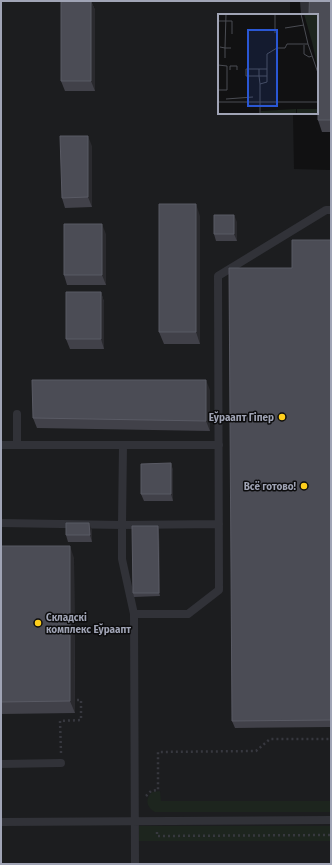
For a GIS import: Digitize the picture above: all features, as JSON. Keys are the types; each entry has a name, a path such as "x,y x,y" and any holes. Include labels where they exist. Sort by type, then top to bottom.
{"lane":[{"path":"304,1 305,14"},
{"path":"134,614 188,614 219,590 218,276 326,210 331,210"},
{"path":"17,414 17,444"},
{"path":"1,444 219,445"},
{"path":"123,445 122,559 134,614 135,864"},
{"path":"1,523 122,525 219,524"},
{"path":"1,764 62,764"},
{"path":"1,822 331,820"}],"path":[{"path":"62,764 60,721 81,720 81,700 75,700"},
{"path":"145,802 146,797 151,791 158,790 158,752 256,751 270,739 331,739"}],"shaded area":[{"path":"1,1 290,1 290,14 218,14 218,114 293,114 294,169 331,170 331,864 1,864"},
{"path":"160,791 161,801 331,801 331,812 155,812 148,805 148,797 152,792"},
{"path":"139,826 331,826 331,841 139,841"}],"building":[{"path":"61,1 91,1 91,81 61,81"},
{"path":"309,1 331,1 331,120 318,120 318,14 309,14"},
{"path":"60,136 88,136 88,197 62,198"},
{"path":"159,204 196,204 196,332 159,332"},
{"path":"214,215 234,215 234,234 214,234"},
{"path":"64,224 102,224 102,275 64,275"},
{"name":"Еўраапт Гіпер","path":"292,240 331,240 331,720 232,721 229,268 292,268"},
{"path":"66,292 101,292 101,339 66,339"},
{"path":"32,380 206,380 206,421 33,418"},
{"path":"171,463 171,494 141,494 141,464"},
{"path":"66,523 89,523 90,535 66,535"},
{"path":"132,526 158,526 159,593 133,593"},
{"name":"Складскі комплекс Еўраапт","path":"1,546 70,546 70,701 1,702"}],"place":[{"name":"Еўраапт Гіпер","path":"282,417"},
{"name":"Всё готово!","path":"304,486"},
{"name":"Складскі комплекс Еўраапт","path":"38,623"}]}
